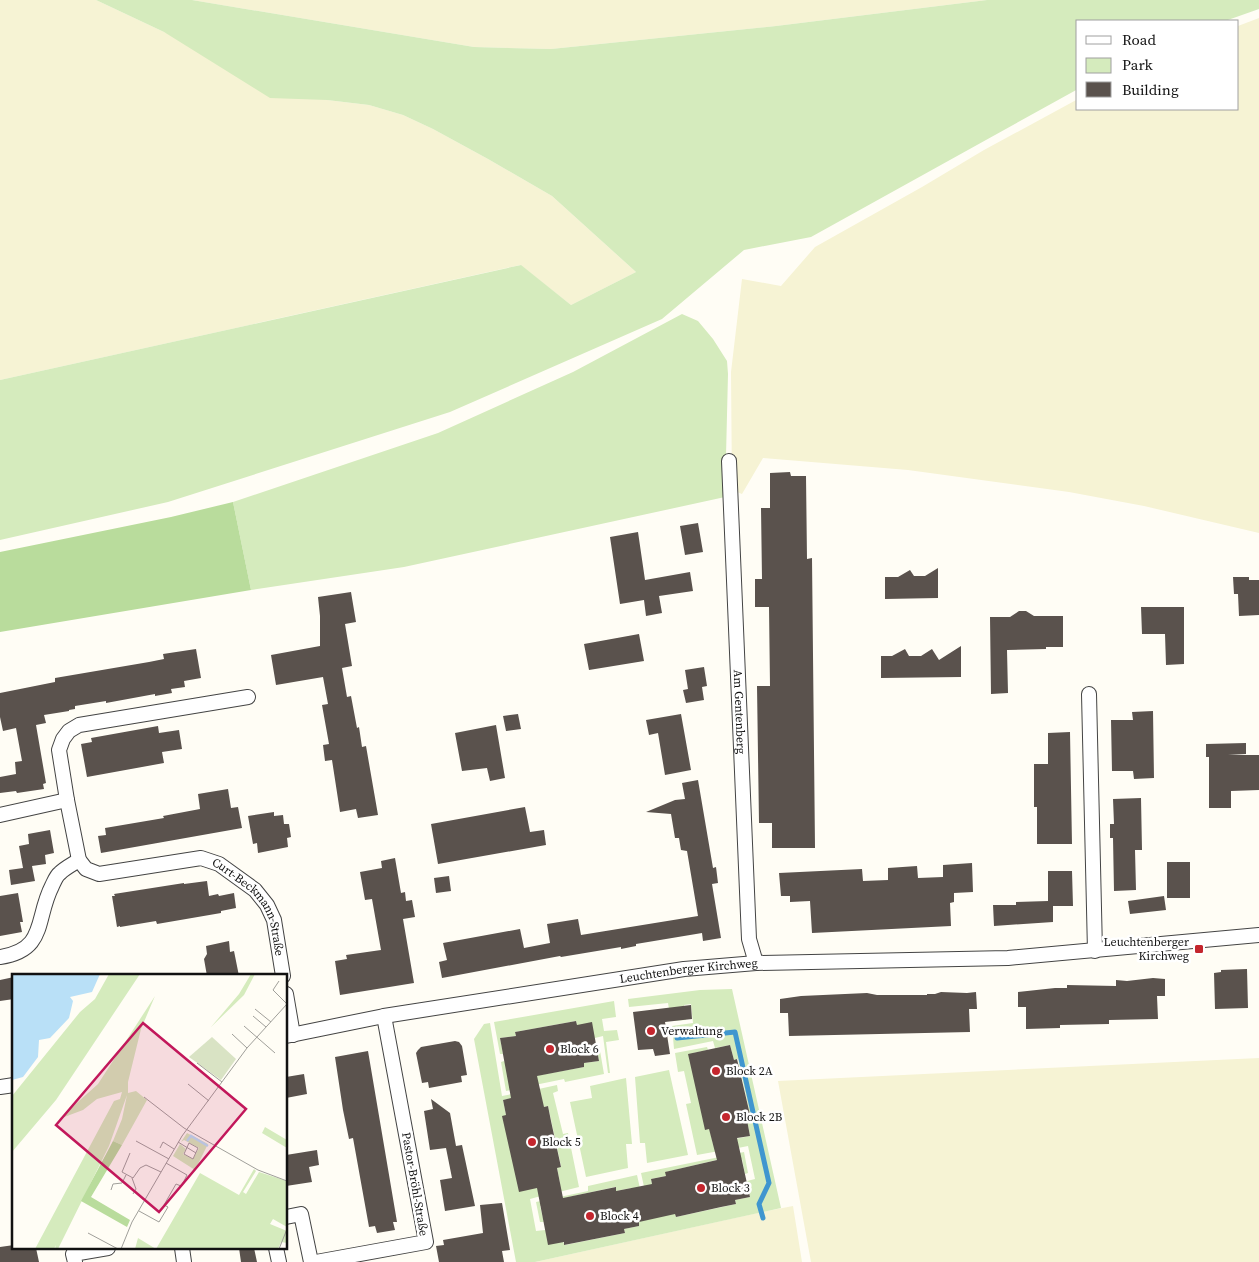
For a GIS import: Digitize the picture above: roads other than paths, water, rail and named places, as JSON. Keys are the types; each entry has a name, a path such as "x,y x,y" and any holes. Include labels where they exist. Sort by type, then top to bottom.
{"street":[{"name":"Am Gentenberg","path":"729,461 749,940 756,963"},
{"path":"1090,694 1095,951"},
{"path":"0,957 22,952 32,942 37,935 47,895 59,873 79,860 66,800 59,750 63,739 69,731 79,725 248,697"},
{"path":"0,815 66,800"},
{"name":"Curt-Beckmann-Straße","path":"79,860 86,869 99,874 201,858 219,864 255,890 267,905 274,920 283,974"},
{"name":"Leuchtenberger Kirchweg","path":"290,1035 384,1016 616,978 684,969 756,963 1008,958 1259,935"},
{"path":"288,1014 290,1035"},
{"name":"Pastor-Bröhl-Straße","path":"316,1262 426,1242 384,1016"},
{"path":"288,1217 300,1214 311,1262"},
{"path":"74,1262 73,1254 96,1250"}],"waterway":[{"path":"677,1038 735,1032 769,1183 759,1204 763,1218"}],"place":[{"name":"Leuchtenberger Kirchweg","path":"1199,949"},
{"name":"Verwaltung","path":"651,1031"},
{"name":"Block 6","path":"550,1049"},
{"name":"Block 2A","path":"716,1071"},
{"name":"Block 2B","path":"726,1117"},
{"name":"Block 5","path":"532,1142"},
{"name":"Block 3","path":"701,1188"},
{"name":"Block 4","path":"590,1216"}]}
